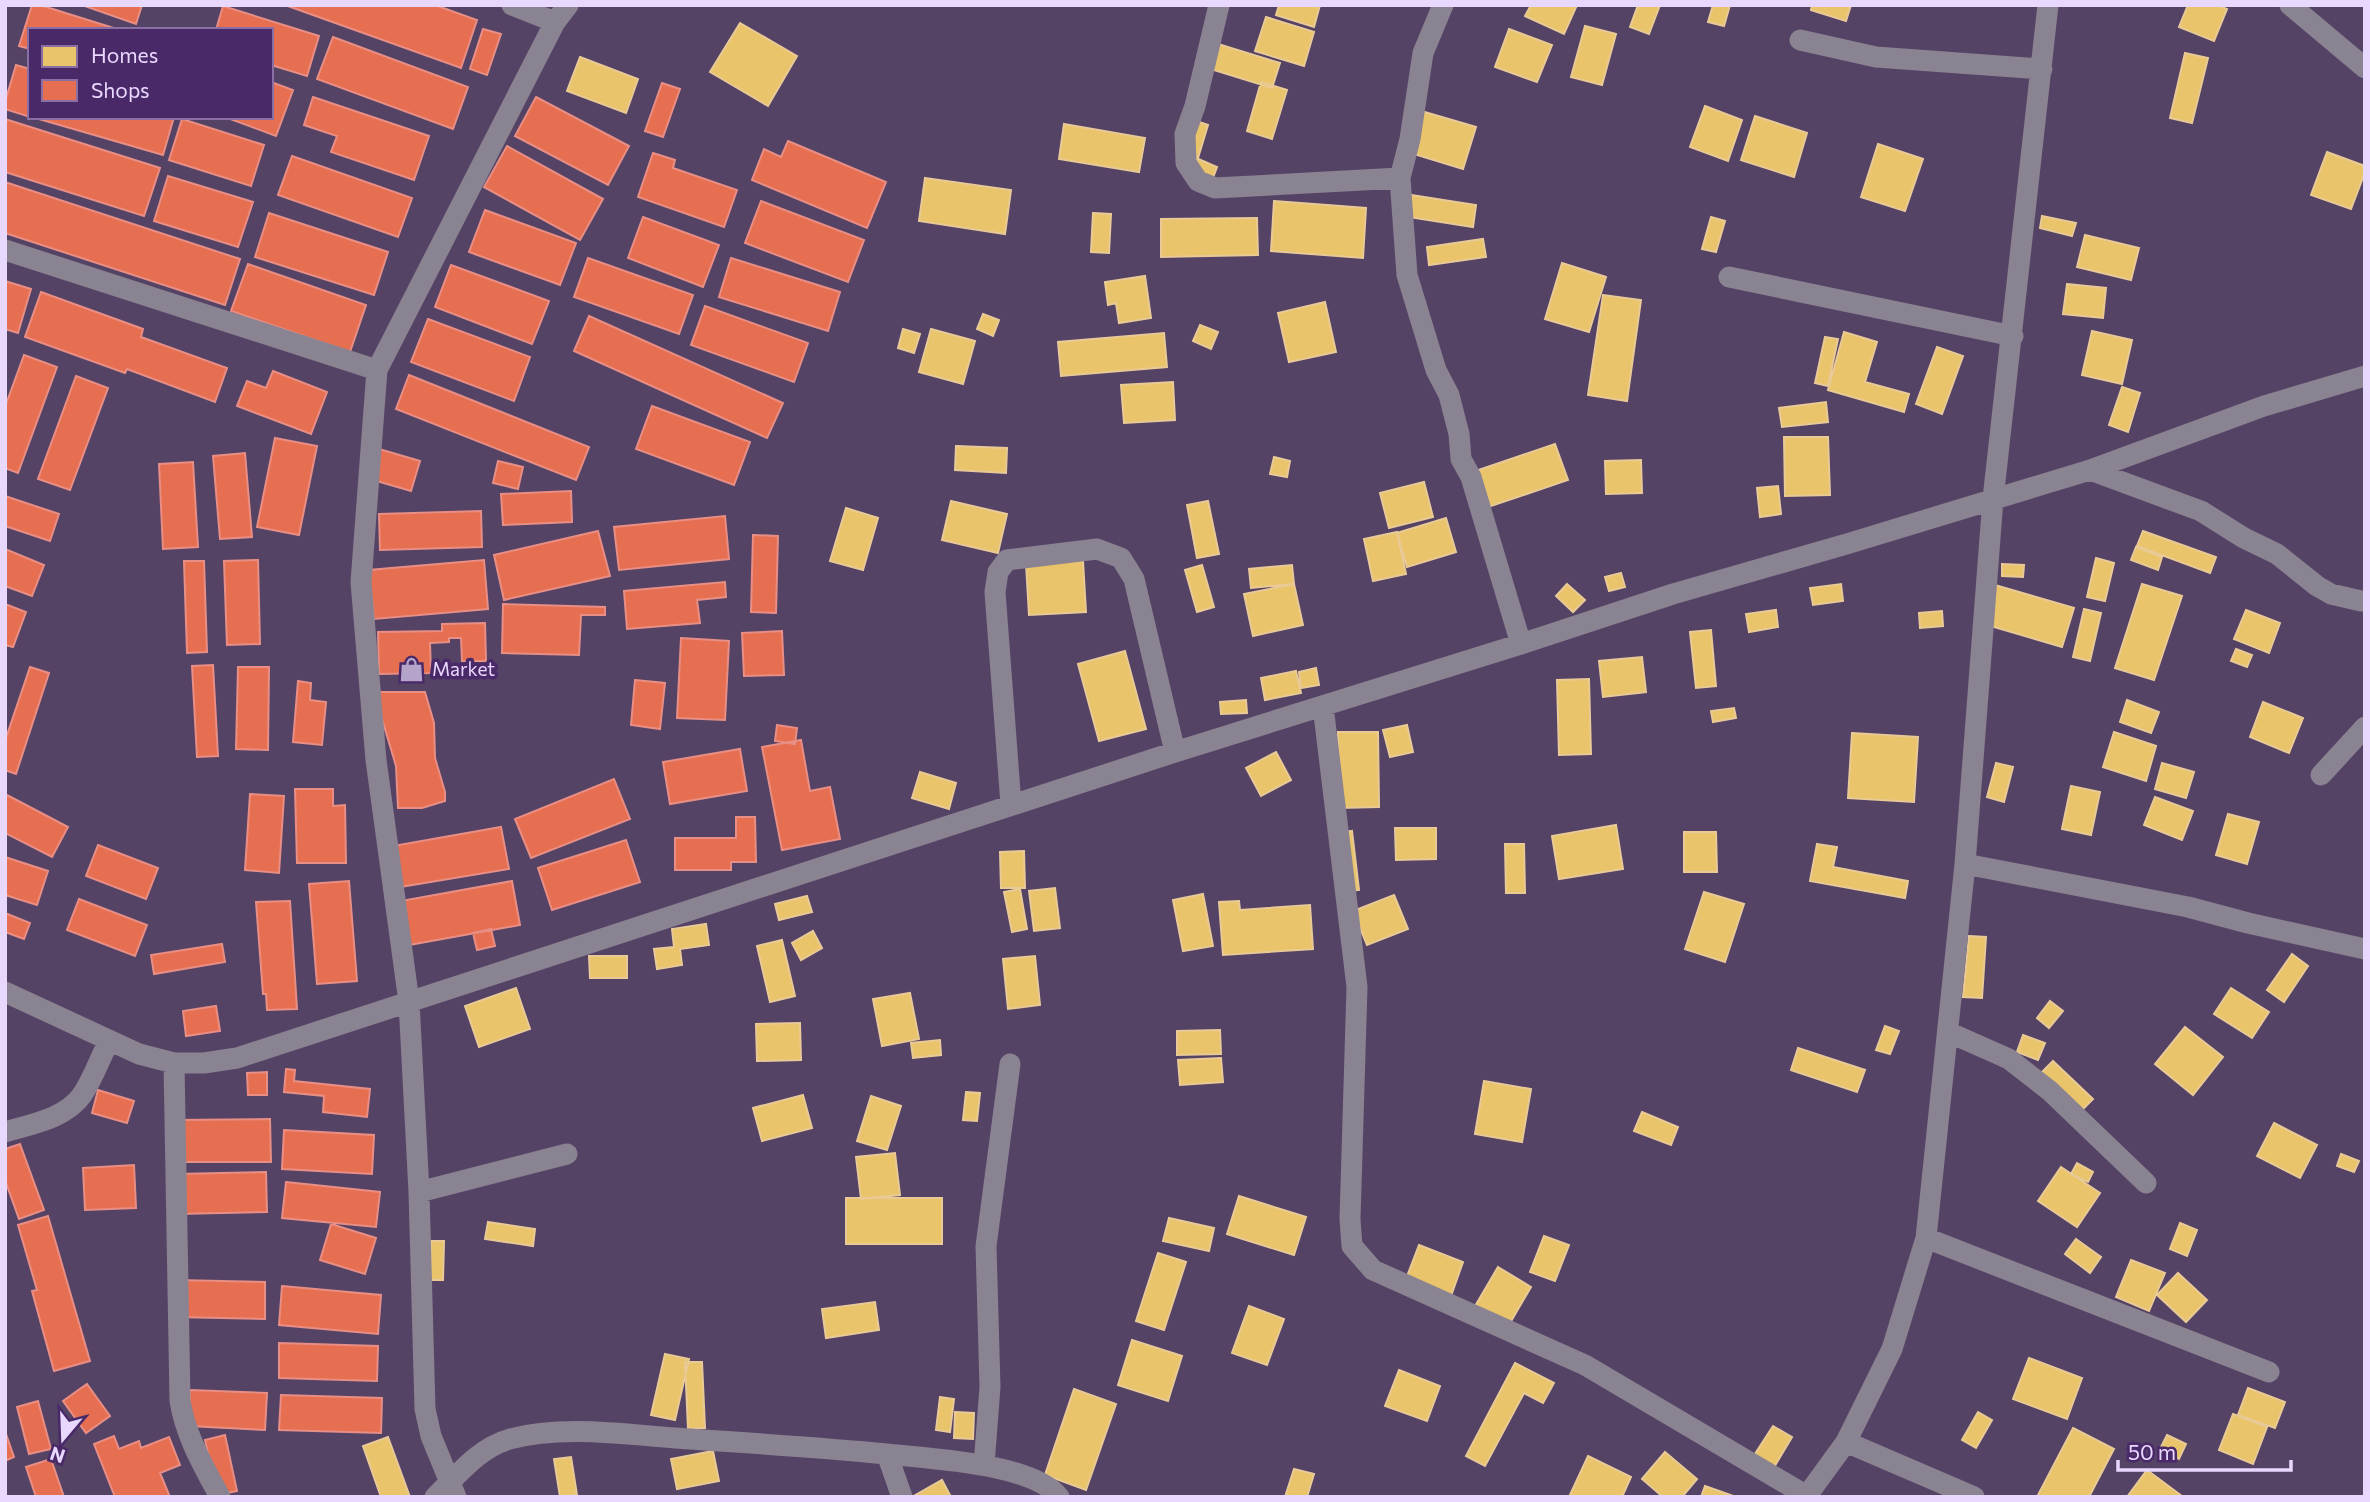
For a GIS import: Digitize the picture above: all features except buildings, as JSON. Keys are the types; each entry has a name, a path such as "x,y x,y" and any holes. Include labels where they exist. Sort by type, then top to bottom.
{"street":[{"path":"447,1492 425,1409 419,1192 409,1002 376,760 361,582 377,370 561,13 512,5"},
{"path":"1219,5 1195,106 1185,134 1186,163 1198,181 1215,188 1401,178"},
{"path":"1443,5 1423,53 1410,139 1401,178 1407,275 1436,370 1449,395 1459,433 1461,458 1471,477 1521,645"},
{"path":"1323,706 1357,987 1350,1219 1352,1246 1373,1270 1585,1365 1807,1497 1846,1442 1892,1349 1926,1238 1965,864 1993,499 2048,5"},
{"path":"2290,5 2365,68"},
{"path":"1800,40 1877,57 2042,69"},
{"path":"5,250 377,370"},
{"path":"1729,277 2013,336"},
{"path":"5,992 139,1054 174,1063 204,1063 237,1058 1175,752 1521,645 1672,593 2090,470 2264,406 2365,376"},
{"path":"2090,470 2201,511 2244,538 2277,554 2331,594 2361,601"},
{"path":"1011,806 995,592 998,572 1007,560 1097,549 1121,558 1134,579 1175,752"},
{"path":"2321,775 2365,727"},
{"path":"1965,864 2188,907 2365,949"},
{"path":"1948,1032 2009,1059 2050,1091 2147,1183"},
{"path":"5,1132 54,1117 69,1108 82,1095 109,1041"},
{"path":"174,1063 180,1402 191,1441 220,1497"},
{"path":"984,1465 990,1387 986,1246 1010,1064"},
{"path":"419,1192 567,1154"},
{"path":"1926,1238 2269,1372"},
{"path":"447,1492 476,1456 509,1439 534,1434 596,1432 887,1454 984,1465 1046,1483 1059,1497"},
{"path":"1846,1442 1974,1497"},
{"path":"887,1454 902,1497"}],"place":[{"name":"Market","path":"412,669"}]}
